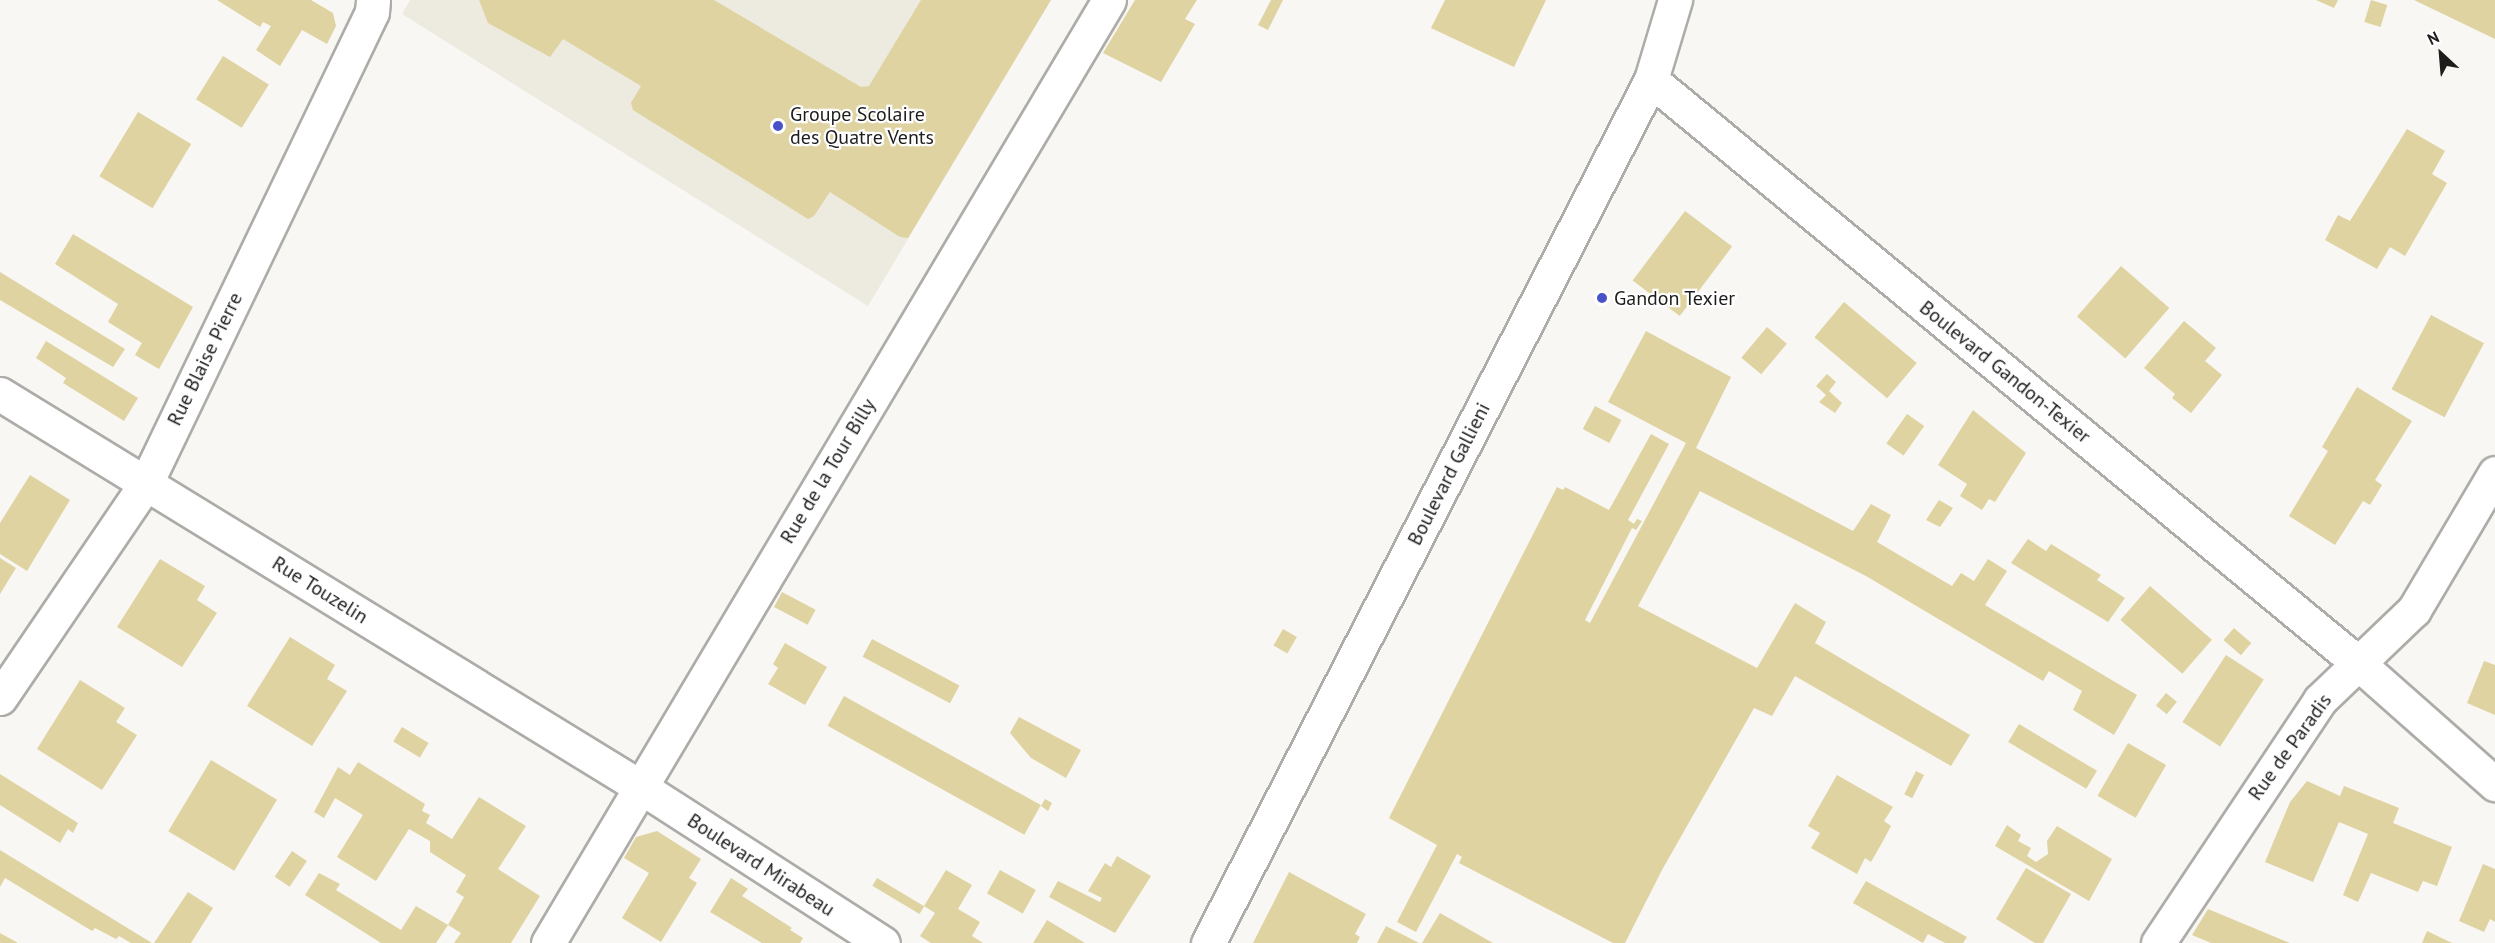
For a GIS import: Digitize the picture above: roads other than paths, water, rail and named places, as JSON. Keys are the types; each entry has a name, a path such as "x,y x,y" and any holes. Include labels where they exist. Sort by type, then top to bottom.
{"street":[{"name":"Rue Blaise Pierre","path":"0,698 146,483 372,12 373,0"},
{"name":"Rue de la Tour Billy","path":"548,943 619,828 639,786 1109,0"},
{"name":"Boulevard Gallieni","path":"1208,943 1651,80 1675,0"},
{"name":"Boulevard Gandon-Texier","path":"1651,80 2358,663 2495,784"},
{"name":"Rue Touzelin","path":"0,394 639,786"},
{"name":"Rue de Paradis","path":"2158,943 2320,700 2414,610 2495,473"},
{"name":"Boulevard Mirabeau","path":"639,786 883,943"}],"place":[{"name":"Groupe Scolaire des Quatre Vents","path":"778,126"},
{"name":"Gandon Texier","path":"1602,298"}]}
